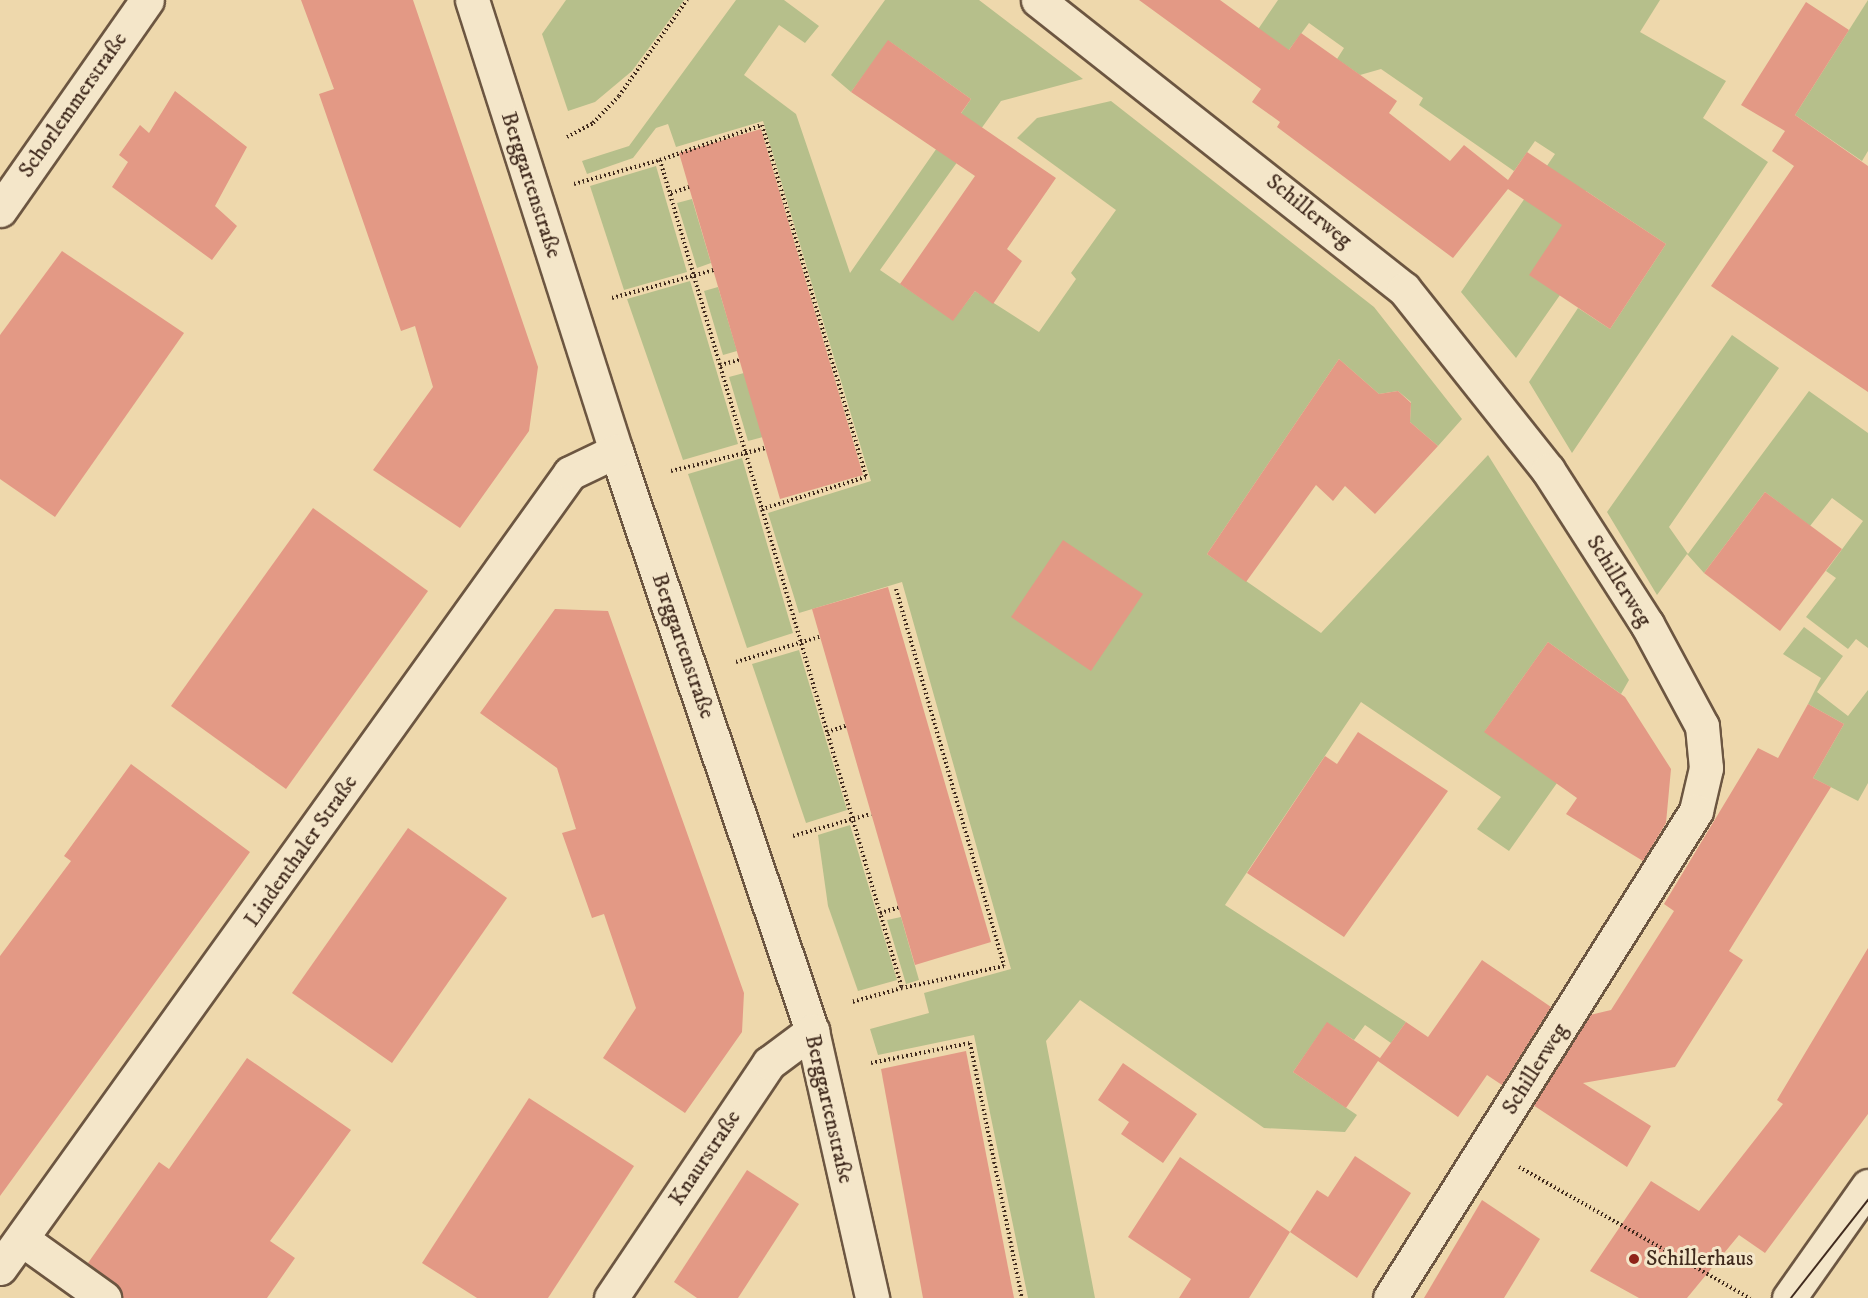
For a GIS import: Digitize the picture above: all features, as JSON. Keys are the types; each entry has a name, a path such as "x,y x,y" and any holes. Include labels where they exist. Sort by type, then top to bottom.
{"street":[{"name":"Schorlemmerstraße","path":"0,210 147,0"},
{"name":"Berggartenstraße","path":"472,0 616,451 812,1031 872,1298"},
{"name":"Schillerweg","path":"1038,0 1404,289 1548,470 1647,624 1702,726 1706,768 1696,811 1390,1298"},
{"name":"Lindenthaler Straße","path":"0,1268 24,1240 570,473 616,451"},
{"name":"Knaurstraße","path":"611,1298 769,1063 812,1031"},
{"path":"1789,1298 1868,1186"},
{"path":"24,1240 104,1298"}],"path":[{"path":"567,137 593,123 619,96 687,0"},
{"path":"574,184 660,160 762,125 866,477 762,509"},
{"path":"660,160 902,988"},
{"path":"671,193 689,187"},
{"path":"612,298 714,270"},
{"path":"720,365 740,360"},
{"path":"671,471 744,450 765,448"},
{"path":"852,1002 902,988 1004,966 896,589"},
{"path":"736,662 819,637"},
{"path":"827,732 846,726"},
{"path":"793,836 871,814"},
{"path":"880,913 898,908"},
{"path":"871,1063 970,1043 1022,1298"},
{"path":"1486,1147 1751,1298"}],"green space":[{"path":"566,0 684,0 632,71 595,102 568,111 542,34"},
{"path":"736,0 784,0 819,26 805,43 779,25 744,75 796,114 850,273 971,99 889,41 851,92 831,75 885,0 979,0 1083,79 1001,101 880,270 953,320 975,291 1039,332 1076,279 1071,273 1116,210 1017,138 1037,118 1111,101 1374,307 1462,419 1438,446 1410,422 1411,402 1398,391 1379,394 1339,359 1207,554 1321,633 1488,455 1629,680 1621,694 1548,642 1485,731 1557,783 1509,851 1477,829 1501,797 1361,702 1225,905 1406,1022 1391,1043 1365,1025 1354,1040 1327,1023 1293,1072 1357,1115 1345,1132 1264,1128 1080,1000 1046,1041 1095,1298 1028,1298 974,1035 878,1055 870,1029 929,1013 924,993 1011,969 902,582 799,613 768,513 871,481 763,121 676,147 668,124 656,128 633,158 587,174 582,161 629,146"},
{"path":"1278,0 1660,0 1640,32 1726,81 1703,118 1768,162 1572,453 1529,382 1578,308 1610,329 1666,244 1586,191 1560,295 1516,358 1461,292 1555,154 1535,141 1514,171 1419,105 1423,98 1381,69 1360,75 1337,59 1344,48 1309,23 1277,66 1246,47"},
{"path":"1868,0 1868,151 1862,161 1795,115"},
{"path":"656,166 687,272 624,290 590,186"},
{"path":"692,199 711,263 697,268 677,203"},
{"path":"690,281 738,444 683,460 627,299"},
{"path":"718,287 737,351 723,355 704,291"},
{"path":"1732,335 1779,368 1669,527 1688,554 1809,391 1868,433 1868,648 1856,639 1848,649 1806,617 1836,578 1826,571 1863,521 1832,498 1810,526 1765,492 1704,573 1687,554 1657,595 1607,512"},
{"path":"744,373 763,437 748,441 729,377"},
{"path":"742,458 793,633 747,648 688,474"},
{"path":"1804,627 1843,656 1817,692 1848,716 1868,690 1868,783 1858,801 1813,778 1844,724 1808,704 1821,678 1783,654"},
{"path":"799,650 847,810 806,823 752,664"},
{"path":"850,825 897,980 858,991 828,906 818,835"},
{"path":"901,917 919,980 906,984 887,920"}],"building":[{"path":"301,0 413,0 538,367 529,431 460,528 373,470 433,387 415,326 401,331 319,94 334,89"},
{"path":"1139,0 1220,0 1289,50 1301,33 1397,101 1389,113 1450,161 1464,145 1508,180 1527,152 1666,244 1610,329 1529,275 1562,225 1508,189 1453,258 1277,127 1280,122 1252,102 1261,89"},
{"path":"1806,2 1849,30 1795,115 1868,166 1868,392 1711,286 1794,166 1772,151 1785,131 1741,105"},
{"path":"888,40 971,99 961,113 1056,178 1007,249 1022,261 993,304 975,291 953,321 900,284 975,176 851,92"},
{"path":"175,91 247,147 215,206 237,226 212,260 112,187 128,162 119,155 140,125 149,133"},
{"path":"761,129 863,475 780,499 679,153"},
{"path":"62,251 184,333 55,517 0,479 0,335"},
{"path":"1339,359 1379,394 1398,391 1411,403 1410,422 1438,446 1375,514 1345,486 1333,501 1316,485 1246,582 1207,554"},
{"path":"1765,492 1842,549 1780,631 1704,573"},
{"path":"313,508 428,591 286,789 171,706"},
{"path":"1063,540 1143,594 1091,671 1011,617"},
{"path":"888,587 991,942 915,965 812,609"},
{"path":"555,609 608,611 744,993 742,1032 685,1113 603,1058 636,1008 604,914 592,918 562,833 576,829 557,768 480,713"},
{"path":"1548,642 1625,697 1671,769 1666,823 1643,861 1566,814 1577,798 1484,732"},
{"path":"1808,704 1844,724 1813,778 1831,787 1729,951 1743,960 1675,1067 1583,1083 1651,1126 1627,1167 1533,1105 1590,1015 1611,1010 1674,911 1664,904 1758,748 1778,758"},
{"path":"1358,732 1448,791 1344,937 1247,873 1325,756 1337,764"},
{"path":"131,764 250,852 0,1196 0,956 71,861 64,856"},
{"path":"408,828 507,898 392,1063 292,993"},
{"path":"1868,948 1868,1114 1765,1253 1739,1235 1687,1298 1639,1298 1590,1271 1651,1181 1699,1211 1783,1104 1777,1100"},
{"path":"1482,960 1551,1007 1502,1085 1487,1075 1458,1117 1378,1061 1346,1108 1293,1072 1327,1022 1380,1058 1406,1022 1428,1037"},
{"path":"966,1051 1014,1298 923,1298 881,1069"},
{"path":"247,1058 351,1130 270,1241 295,1258 267,1298 122,1298 115,1283 88,1263 159,1162 169,1169"},
{"path":"1123,1063 1197,1114 1163,1163 1121,1134 1129,1122 1098,1100"},
{"path":"529,1098 634,1166 548,1298 477,1298 422,1263"},
{"path":"1355,1156 1411,1193 1357,1278 1290,1232 1317,1190 1328,1197"},
{"path":"1180,1157 1290,1232 1249,1298 1179,1298 1191,1279 1128,1237"},
{"path":"747,1170 799,1204 738,1298 697,1298 674,1282"},
{"path":"1482,1200 1540,1239 1504,1298 1424,1298"}],"tram line":[{"path":"1791,1298 1868,1200"}],"place":[{"name":"Schillerhaus","path":"1634,1259"}]}
